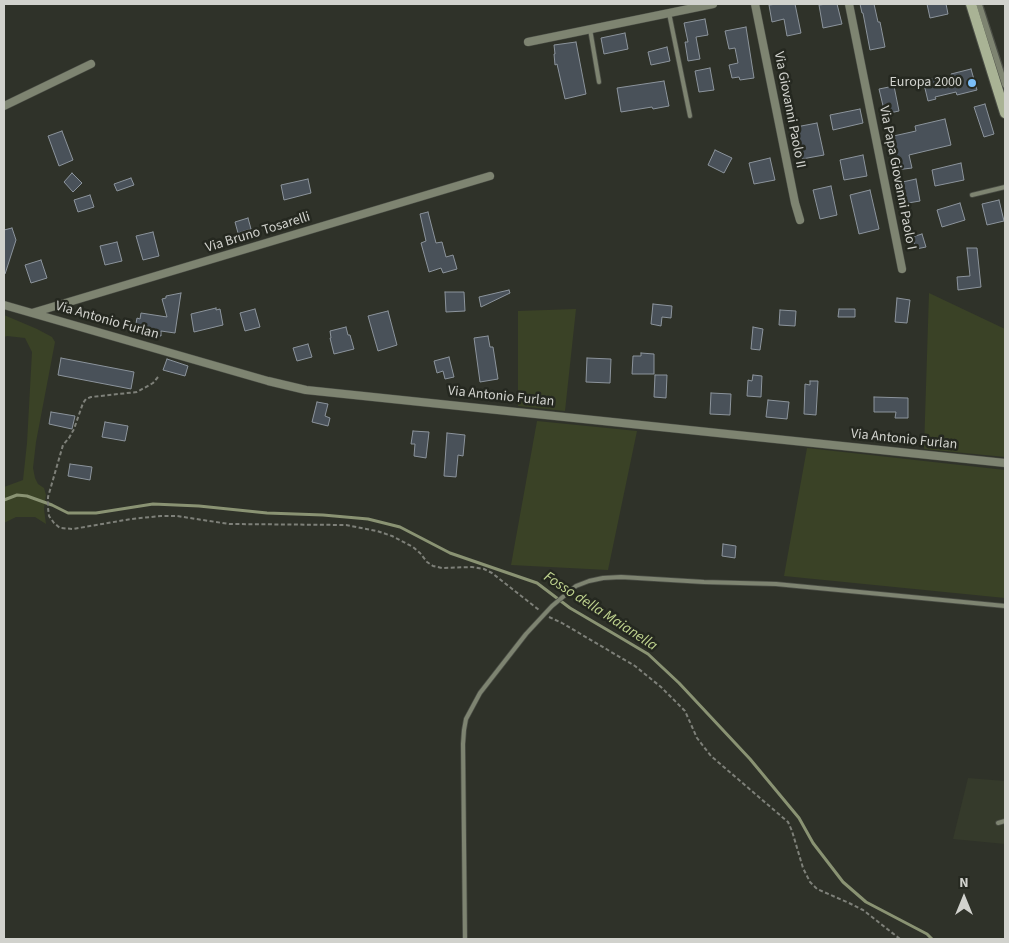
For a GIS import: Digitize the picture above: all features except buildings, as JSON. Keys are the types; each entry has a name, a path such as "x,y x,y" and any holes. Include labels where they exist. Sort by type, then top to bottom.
{"main road":[{"path":"971,4 1005,113"}],"street":[{"path":"528,42 713,4"},
{"name":"Via Giovanni Paolo II","path":"755,4 795,204 800,220"},
{"name":"Via Papa Giovanni Paolo I","path":"849,4 902,268"},
{"path":"979,4 1005,85"},
{"path":"4,106 91,64"},
{"name":"Via Bruno Tosarelli","path":"32,313 490,176"},
{"name":"Via Antonio Furlan","path":"4,305 268,381 306,390 1005,463"}],"lane":[{"path":"669,13 690,116"},
{"path":"590,29 599,82"},
{"path":"972,196 1005,187"},
{"path":"465,939 463,744 466,719 480,693 526,634 552,606 576,586 603,578 621,577 776,584 1005,606"},
{"path":"998,823 1005,821"}],"path":[{"path":"158,377 153,383 137,392 91,397 83,403 74,429 63,444 48,497 49,516 60,528 73,529 161,516 176,516 229,524 346,524 392,536 413,547 433,566 484,569 492,573 544,614 635,666 661,687 685,711 697,738 711,756 788,822 803,868 810,882 817,889 863,910 900,939"}],"shaded area":[{"path":"968,778 1005,781 1005,844 953,839"}],"green space":[{"path":"929,293 1005,329 1005,457 924,449"},
{"path":"576,309 565,411 518,406 518,311"},
{"path":"4,315 37,329 52,337 55,342 36,442 33,468 35,478 38,484 44,488 46,495 44,509 46,524 35,517 16,517 4,523 4,487 23,480 32,352 25,338 4,337"},
{"path":"537,421 637,431 608,570 511,565"},
{"path":"807,448 1005,470 1005,598 784,576"}],"waterway":[{"name":"Fosso della Maianella","path":"4,500 17,495 27,496 68,513 96,513 153,504 368,519 400,527 450,553 537,583 570,608 648,654 679,683 750,759 799,818 813,843 843,882 866,902 927,934 932,939"}],"place":[{"name":"Europa 2000","path":"972,83"}]}
